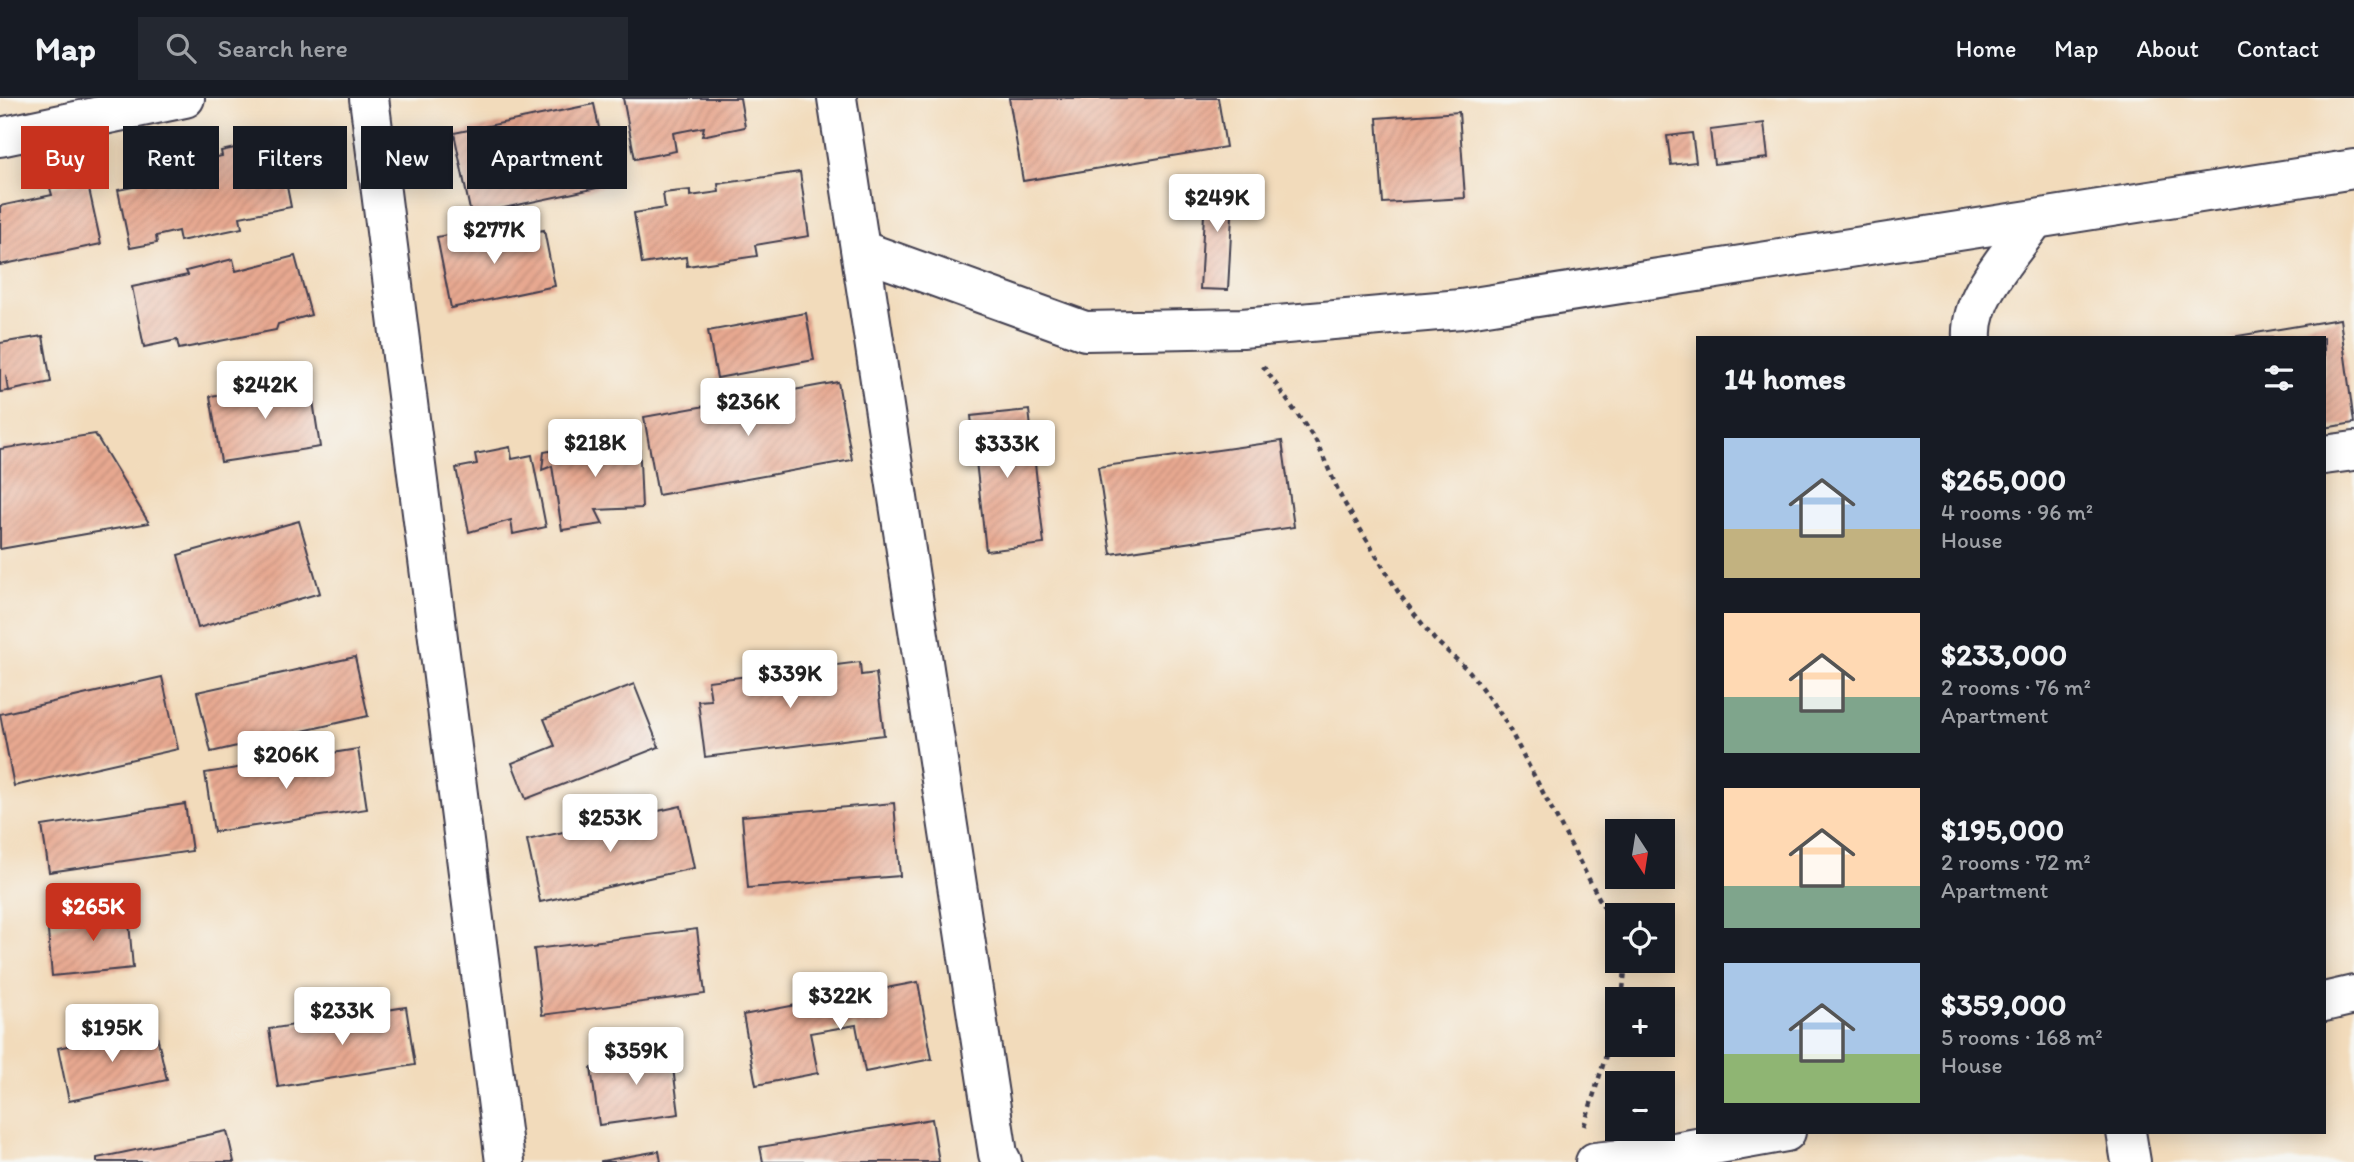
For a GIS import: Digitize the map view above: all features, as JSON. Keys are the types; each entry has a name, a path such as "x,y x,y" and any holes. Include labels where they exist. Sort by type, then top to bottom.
{"street":[{"path":"0,137 185,98"},
{"path":"369,98 505,1162"},
{"path":"837,98 998,1154 1002,1162"},
{"path":"861,250 1085,331 1242,328 1461,309 2033,222 2354,169"},
{"path":"1972,336 1971,327 1983,294 2033,222"},
{"path":"2326,454 2354,451"},
{"path":"2326,1002 2354,995"},
{"path":"1589,1145 1657,1155 1775,1134"},
{"path":"2126,1134 2131,1162"}],"path":[{"path":"1242,328 1267,373 1316,441 1342,499 1400,595 1434,639 1470,672 1504,719 1605,909"},
{"path":"1589,1145 1609,1057"}],"building":[{"path":"623,98 740,98 745,127 702,136 704,127 673,133 676,151 635,159"},
{"path":"1009,98 1218,98 1226,147 1023,181"},
{"path":"594,104 599,126 488,126"},
{"path":"1459,112 1465,198 1383,203 1377,118"},
{"path":"1764,123 1768,158 1714,164 1710,130"},
{"path":"467,130 467,189 592,189 471,215 454,133"},
{"path":"1692,133 1696,162 1671,165 1667,136"},
{"path":"233,148 233,189 287,189 291,207 240,217 242,228 180,241 178,231 156,236 157,243 130,248 118,190 219,189 221,151"},
{"path":"800,172 809,236 755,245 757,256 687,266 686,257 642,264 634,213 665,208 663,193 690,190 690,196 719,192 718,184"},
{"path":"1206,177 1234,178 1228,290 1200,289"},
{"path":"50,189 89,189 101,244 0,265 0,206 52,195"},
{"path":"483,228 486,241 544,230 555,286 451,308 437,237"},
{"path":"295,256 311,315 278,324 276,330 179,349 177,340 144,347 132,287 188,275 186,271 233,259 236,271"},
{"path":"806,313 814,360 717,378 708,331"},
{"path":"2340,319 2354,423 2326,428 2326,336 2238,336"},
{"path":"43,336 51,382 9,391 6,376 8,391 0,392 0,343"},
{"path":"310,381 320,447 221,462 210,396"},
{"path":"838,382 852,460 658,495 644,417"},
{"path":"1029,410 1044,544 986,551 971,416"},
{"path":"611,433 613,442 639,437 642,508 596,510 603,524 562,530 552,466 542,470 544,452 571,447 569,442"},
{"path":"95,434 149,523 0,549 0,449"},
{"path":"1282,441 1294,527 1111,554 1098,467"},
{"path":"510,447 512,459 532,455 546,527 513,534 511,520 469,532 456,468 477,464 475,454"},
{"path":"299,521 320,593 198,628 178,555"},
{"path":"355,657 368,716 211,752 197,692"},
{"path":"860,662 861,675 876,673 884,735 705,757 698,701 711,700 708,681"},
{"path":"162,677 178,749 14,786 0,714"},
{"path":"634,684 659,747 526,799 512,763 555,746 544,719"},
{"path":"358,749 367,809 214,832 205,773"},
{"path":"894,803 900,876 748,888 742,816"},
{"path":"185,804 192,851 49,872 42,826"},
{"path":"681,806 694,868 540,902 527,840"},
{"path":"127,900 133,968 52,976 48,931"},
{"path":"697,929 705,994 542,1015 534,949"},
{"path":"918,982 932,1059 865,1072 856,1025 810,1033 818,1073 756,1085 743,1015"},
{"path":"406,1007 415,1065 278,1087 269,1029"},
{"path":"155,1027 167,1080 69,1101 58,1048"},
{"path":"670,1045 679,1114 599,1125 591,1068 618,1064 623,1051"},
{"path":"932,1119 939,1162 763,1162 760,1147"},
{"path":"227,1131 234,1162 97,1162 97,1158"},
{"path":"659,1151 661,1162 601,1162 601,1161"}]}
